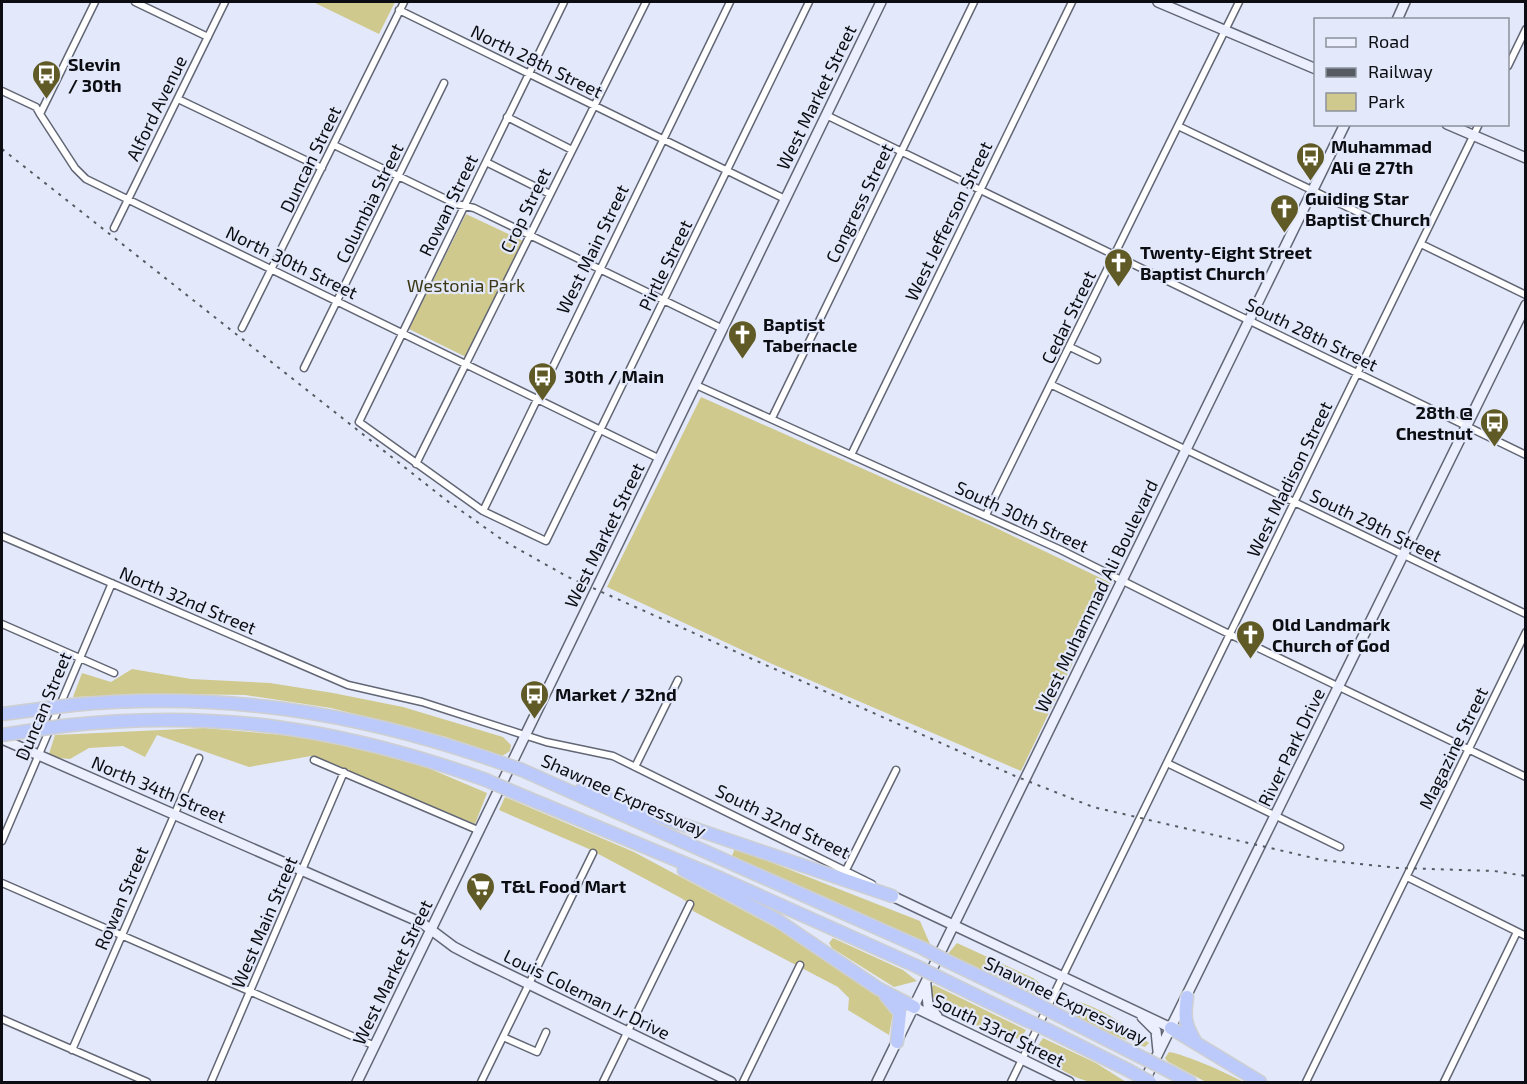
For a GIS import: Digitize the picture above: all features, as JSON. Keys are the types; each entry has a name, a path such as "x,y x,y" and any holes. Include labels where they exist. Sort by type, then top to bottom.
{"highway":[{"name":"Shawnee Expressway","path":"2,714 131,700 199,700 297,709 401,730 522,770 922,948 1190,1083"},
{"name":"Shawnee Expressway","path":"2,737 112,720 187,719 293,728 389,748 486,780 750,891 916,966 1150,1083"},
{"path":"522,770 720,835 892,896"},
{"path":"614,833 785,925 879,989 914,1008"},
{"path":"879,989 900,1013 897,1042"},
{"path":"1187,997 1184,1016 1186,1026 1196,1042"},
{"path":"1171,1028 1260,1083"}],"main road":[{"name":"West Market Street","path":"357,1083 881,2"},
{"path":"1158,2 1314,68"},
{"path":"1397,18 1405,2"},
{"name":"West Muhammad Ali Boulevard","path":"877,1083 1344,126"},
{"path":"1451,126 1526,158"},
{"name":"River Park Drive","path":"1144,1083 1526,305"},
{"name":"North 34th Street","path":"2,737 38,755 303,870 431,930"},
{"name":"South 32nd Street","path":"892,896 954,923 1171,1028"},
{"name":"Louis Coleman Jr Drive","path":"431,930 454,947 731,1083"},
{"path":"927,980 928,1005 942,1020"},
{"name":"South 33rd Street","path":"914,1008 1069,1083"},
{"path":"1136,1011 1156,1031 1157,1056"}],"street":[{"path":"40,114 95,2"},
{"path":"135,2 208,37"},
{"name":"Alford Avenue","path":"114,228 225,2"},
{"name":"Duncan Street","path":"242,328 273,270 404,2"},
{"name":"Rowan Street","path":"416,464 359,422 564,2"},
{"name":"Crop Street","path":"416,464 646,2"},
{"name":"West Main Street","path":"483,511 535,398 730,2"},
{"name":"Pirtle Street","path":"483,511 546,541 809,2"},
{"name":"Congress Street","path":"772,418 974,2"},
{"name":"West Jefferson Street","path":"852,453 1072,2"},
{"name":"Cedar Street","path":"986,515 1239,2"},
{"name":"North 28th Street","path":"399,10 662,139"},
{"path":"1509,64 1526,29"},
{"name":"Columbia Street","path":"304,368 444,83"},
{"path":"2,91 36,107 40,114"},
{"path":"178,99 322,168"},
{"name":"North 30th Street","path":"40,114 81,176 535,398"},
{"name":"South 28th Street","path":"826,115 1526,455"},
{"path":"507,117 572,150"},
{"path":"1178,126 1368,217"},
{"name":"West Madison Street","path":"1011,1083 1478,126"},
{"path":"662,139 785,199"},
{"path":"334,145 399,177 530,235 723,329"},
{"path":"486,162 550,194"},
{"path":"1421,244 1526,295"},
{"path":"1070,347 1096,360"},
{"name":"South 30th Street","path":"696,385 986,515 1526,777"},
{"name":"South 29th Street","path":"1052,385 1526,614"},
{"path":"535,398 660,459"},
{"path":"416,464 483,511"},
{"name":"North 32nd Street","path":"2,536 364,690"},
{"name":"Duncan Street","path":"2,841 112,583"},
{"path":"2,624 114,673"},
{"name":"Magazine Street","path":"1306,1083 1526,632"},
{"path":"635,767 678,680"},
{"name":"South 32nd Street","path":"364,690 422,702 526,736 613,756 823,858 892,896"},
{"name":"Rowan Street","path":"72,1050 199,758"},
{"path":"314,760 480,831"},
{"path":"1167,763 1340,847"},
{"path":"846,870 896,770"},
{"name":"West Main Street","path":"211,1083 344,772"},
{"path":"481,1083 593,853"},
{"path":"1407,877 1526,936"},
{"path":"2,883 375,1046"},
{"path":"603,1083 690,904"},
{"path":"1444,1083 1518,932"},
{"path":"743,1083 800,965"},
{"path":"2,1019 147,1083"},
{"path":"503,1037 537,1052 546,1032"}],"green space":[{"path":"313,2 395,2 379,34"},
{"name":"Westonia Park","path":"466,214 523,241 466,357 409,329"},
{"path":"701,397 992,526 1111,583 1021,771 770,663 607,587"},
{"path":"132,669 191,679 270,683 403,707 503,737 511,745 510,751 502,756 446,737 331,708 245,695 173,694 73,697 82,673 111,682"},
{"path":"204,728 329,739 421,765 487,793 475,824 311,756 249,767 157,735 145,757 123,746 89,748 70,759 48,757 55,735"},
{"path":"505,797 634,852 793,937 887,1002 893,1012 889,1035 848,1010 849,998 838,987 693,911 690,904 681,898 589,849 499,810"},
{"path":"735,848 920,921 930,944 732,856"},
{"path":"833,938 903,970 917,981 894,987 832,948 829,943"},
{"path":"957,943 1033,978 1045,987 1039,999 947,955"},
{"path":"934,985 1026,1030 1020,1039 988,1030 962,1019 935,1000 931,987"},
{"path":"1065,1000 1087,1004 1098,1009 1149,1043 1145,1047 1089,1024 1063,1004"},
{"path":"1043,1038 1096,1063 1126,1082 1096,1083 1069,1074 1054,1064 1037,1047"},
{"path":"1169,1052 1185,1056 1243,1082 1206,1082 1167,1061 1165,1058"}],"railway":[{"path":"2,149 446,500 504,541 568,577 1015,776 1093,807 1322,860 1399,868 1494,871 1526,876"}],"place":[{"name":"Slevin / 30th","path":"47,100"},
{"name":"Muhammad Ali @ 27th","path":"1310,182"},
{"name":"Guiding Star Baptist Church","path":"1284,234"},
{"name":"Twenty-Eight Street Baptist Church","path":"1119,288"},
{"name":"Baptist Tabernacle","path":"742,360"},
{"name":"30th / Main","path":"543,402"},
{"name":"28th @ Chestnut","path":"1494,448"},
{"name":"Old Landmark Church of God","path":"1251,660"},
{"name":"Market / 32nd","path":"534,720"},
{"name":"T&L Food Mart","path":"480,912"}]}
